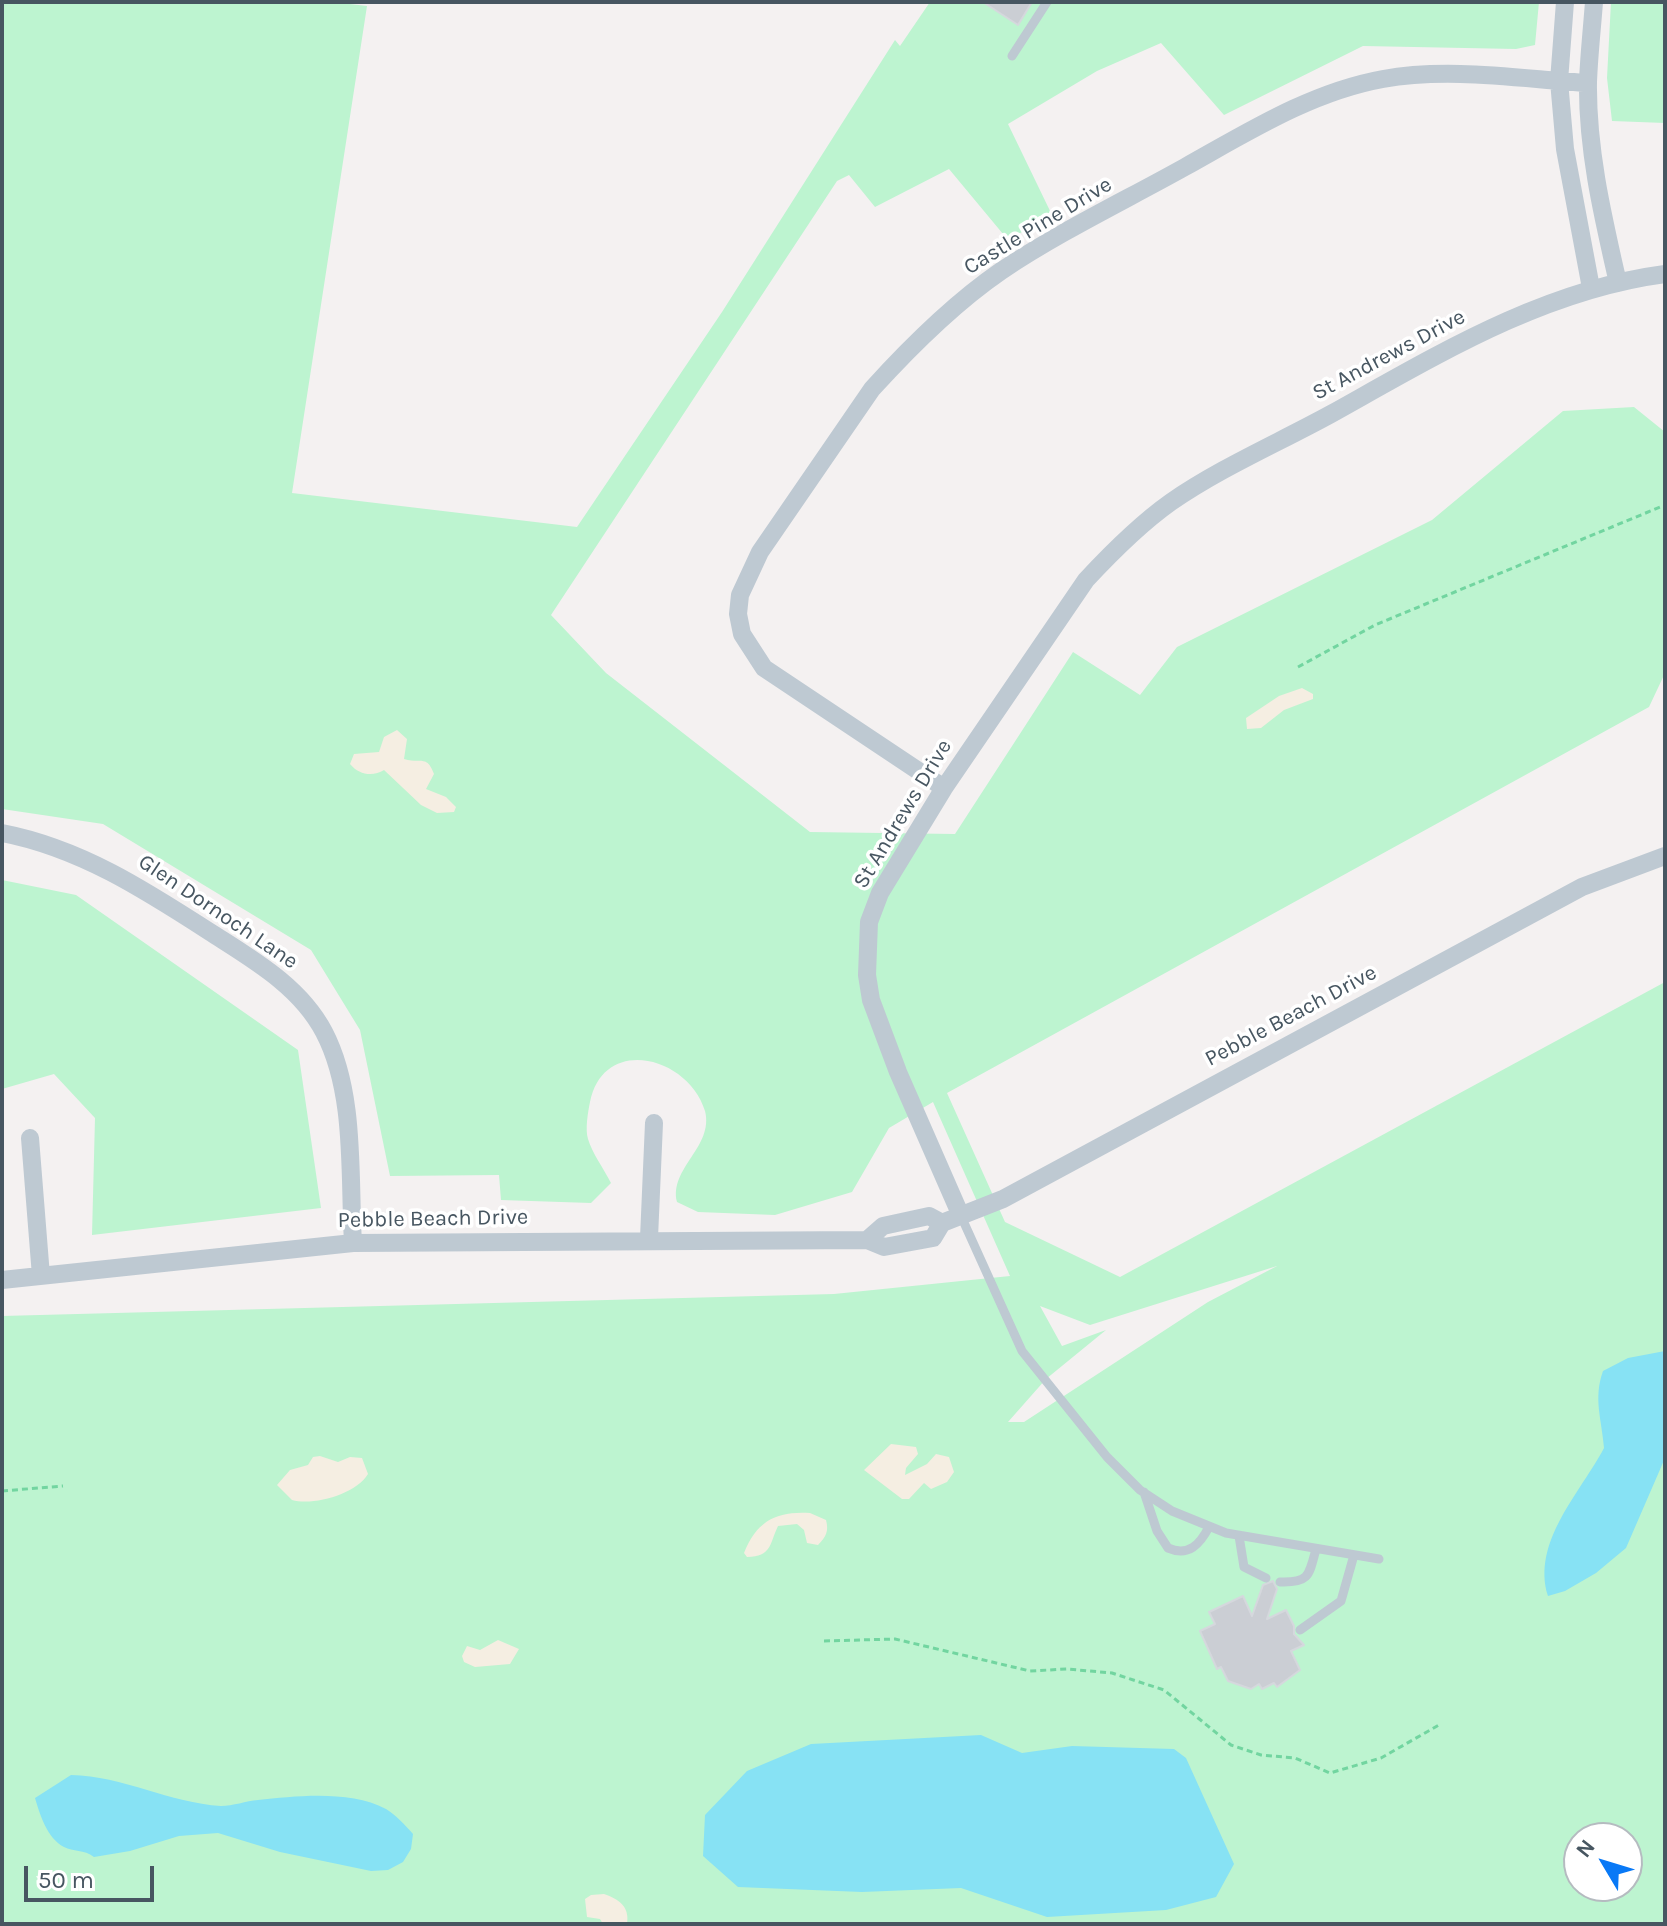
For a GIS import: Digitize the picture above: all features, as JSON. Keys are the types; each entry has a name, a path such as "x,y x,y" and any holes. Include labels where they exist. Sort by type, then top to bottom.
{"street":[{"path":"1565,2 1559,81 1571,194 1591,288"},
{"path":"1594,2 1588,83 1597,188 1618,283"},
{"name":"Castle Pine Drive","path":"944,788 764,668 742,634 738,614 740,595 760,552 872,389 914,343 1002,271 1295,107 1343,88 1409,75 1588,83"},
{"name":"St Andrews Drive","path":"961,1216 882,1033 867,975 869,922 880,893 944,788 1086,580 1114,550 1173,501 1432,357 1522,313 1591,288 1665,274"},
{"name":"Glen Dornoch Lane","path":"2,833 65,851 130,881 274,974 301,1000 325,1033 340,1080 353,1243"},
{"name":"Pebble Beach Drive","path":"2,1280 353,1243 649,1238 867,1240 883,1226 929,1216 942,1223 1003,1199 1582,887 1665,856"},
{"path":"649,1238 654,1123"},
{"path":"30,1138 41,1276"}],"lane":[{"path":"1012,56 1047,2"},
{"name":"St Andrews Drive","path":"961,1216 1022,1351 1107,1457 1144,1492 1209,1527 1239,1536 1379,1559"},
{"path":"1144,1492 1157,1531 1168,1548 1175,1551 1190,1549 1200,1543 1209,1527"},
{"path":"1239,1536 1244,1567 1266,1578"},
{"path":"1280,1582 1299,1583 1306,1578 1316,1549"},
{"path":"1300,1630 1328,1614 1341,1601 1354,1555"}],"path":[{"path":"1298,667 1375,625 1665,505"},
{"path":"2,1491 63,1486"},
{"path":"824,1641 895,1639 1030,1671 1067,1669 1112,1673 1164,1690 1231,1745 1261,1755 1295,1758 1330,1773 1381,1758 1439,1725"}],"green space":[{"path":"2,2 333,2 367,6 292,493 577,527 722,312 895,40 900,46 930,2 1539,2 1535,45 1516,49 1363,46 1224,115 1161,43 1097,71 1008,124 1052,215 1008,240 949,169 875,207 849,175 837,181 551,615 606,673 810,832 955,834 1073,652 1140,695 1177,647 1432,520 1563,411 1634,407 1665,432 1665,673 1649,707 947,1093 1005,1222 1120,1277 1665,982 1665,1924 2,1924 2,1316 834,1294 1010,1276 933,1102 889,1128 852,1192 775,1215 698,1212 677,1202 679,1178 703,1136 705,1111 696,1092 682,1077 665,1066 647,1061 628,1061 612,1067 598,1081 590,1102 587,1135 611,1183 591,1203 501,1200 499,1175 390,1176 360,1030 311,950 103,824 2,809","holes":["1277,1266 1208,1302 1024,1422 1008,1422 1046,1379 1106,1330 1062,1346 1040,1306 1090,1325"]},
{"path":"1611,2 1665,2 1665,123 1612,121 1607,78"},
{"path":"2,880 76,895 298,1050 321,1208 92,1235 95,1118 54,1074 2,1089"}],"sand":[{"path":"1302,688 1313,694 1313,699 1284,710 1261,728 1247,729 1246,718 1279,696"},
{"path":"397,730 407,739 404,759 429,764 434,774 426,789 446,797 456,807 454,812 437,813 421,805 384,770 366,774 350,764 354,754 379,752 384,737"},
{"path":"891,1444 916,1447 918,1454 906,1468 905,1475 927,1464 936,1454 949,1457 954,1472 947,1482 931,1489 924,1483 909,1499 902,1499 864,1470"},
{"path":"313,1457 338,1462 350,1457 362,1458 368,1474 354,1487 334,1497 292,1500 277,1485 290,1470 308,1465"},
{"path":"810,1513 826,1520 826,1534 818,1545 807,1543 804,1530 797,1524 778,1526 765,1552 747,1557 744,1553 755,1533 769,1520 787,1514"},
{"path":"498,1640 519,1649 510,1664 475,1667 464,1662 462,1656 467,1646 480,1650"},
{"path":"604,1894 622,1904 627,1913 627,1924 603,1924 600,1919 587,1917 585,1899"}],"water":[{"path":"1665,1351 1665,1458 1626,1548 1596,1573 1565,1591 1548,1596 1546,1556 1552,1537 1604,1448 1598,1400 1603,1371 1628,1358"},
{"path":"981,1735 1022,1753 1072,1746 1174,1749 1186,1758 1234,1864 1216,1897 1166,1910 1047,1917 961,1888 862,1892 738,1887 703,1856 705,1815 747,1771 811,1744"},
{"path":"71,1775 90,1776 183,1800 221,1806 306,1796 356,1799 386,1809 397,1817 413,1834 411,1849 403,1862 388,1870 371,1871 280,1852 218,1833 179,1836 130,1851 94,1857 64,1847 53,1838 35,1798"}],"building":[{"path":"983,2 1032,2 1018,25"},
{"path":"1273,1581 1277,1589 1267,1619 1286,1610 1294,1626 1294,1634 1304,1645 1291,1651 1300,1670 1277,1687 1274,1683 1262,1689 1259,1684 1251,1689 1228,1681 1221,1667 1217,1669 1200,1631 1215,1624 1209,1612 1243,1596 1252,1616 1263,1585"}]}
